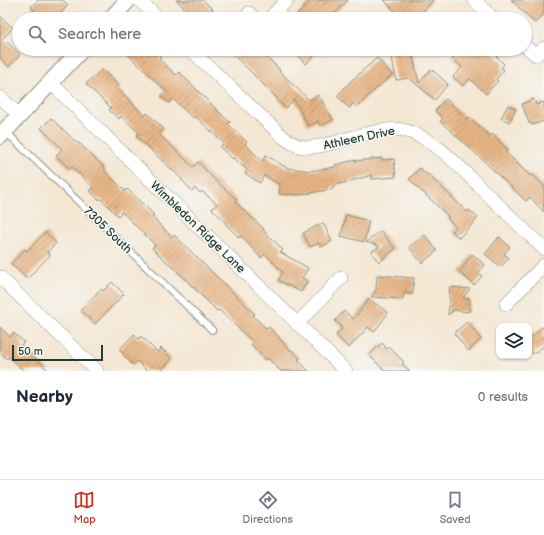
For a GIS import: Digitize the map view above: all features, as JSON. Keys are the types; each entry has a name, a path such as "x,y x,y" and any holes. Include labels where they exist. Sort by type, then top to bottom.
{"street":[{"path":"117,12 128,0"},
{"path":"139,0 152,12"},
{"path":"275,12 287,0"},
{"path":"474,0 487,12"},
{"path":"2,133 20,116 75,56"},
{"name":"Athleen Drive","path":"197,56 283,137 300,147 323,146 390,129 402,129 422,137 448,156 544,249"},
{"name":"Wimbledon Ridge Lane","path":"51,82 346,371"},
{"path":"0,97 20,116"},
{"path":"506,304 544,265"},
{"path":"0,277 97,371"},
{"path":"297,324 341,278"}],"lane":[{"name":"7305 South","path":"2,133 212,330"}],"building":[{"path":"38,0 63,0 68,5 62,12 34,12 35,11 31,7"},
{"path":"176,0 203,0 215,12 189,12"},
{"path":"311,0 348,0 337,12 300,12"},
{"path":"384,0 433,0 422,12 396,12"},
{"path":"511,0 544,0 544,14 535,23 532,20 532,12 524,12"},
{"path":"0,16 12,27 12,29 3,38 12,47 12,56 19,56 9,67 0,58"},
{"path":"129,56 160,56 161,57 159,59 176,75 179,72 230,122 228,124 247,142 245,144 262,161 266,155 287,168 310,171 335,167 335,165 355,160 382,158 382,160 394,159 396,177 372,179 372,175 332,186 333,189 299,195 279,194 280,185 264,175 260,183 245,173 247,170 220,147 224,143 195,116 193,118 173,99 169,103 161,96 166,91"},
{"path":"234,56 266,56 309,100 318,95 333,120 320,126 318,121 308,126 294,99 286,108"},
{"path":"297,56 313,56 306,64"},
{"path":"392,56 413,56 419,83 431,69 448,84 435,100 409,78 396,80"},
{"path":"454,56 496,56 504,64 501,68 504,70 496,79 498,81 486,94 470,79 463,86 453,77 462,67 452,58"},
{"path":"377,58 392,75 357,107 353,103 349,108 337,96 351,81"},
{"path":"102,69 119,86 117,88 145,116 147,113 164,129 159,134 193,167 198,162 237,200 235,202 264,229 263,230 283,250 280,252 308,268 302,278 308,281 301,292 278,280 283,272 265,254 261,258 241,236 239,238 225,223 226,222 212,209 217,204 202,191 200,193 195,188 192,191 182,179 136,136 139,133 121,116 119,119 109,110 111,108 86,84"},
{"path":"446,99 467,119 469,117 490,136 492,134 508,150 506,152 530,176 532,174 544,186 544,212 530,197 526,201 440,121 443,118 435,111"},
{"path":"534,99 536,105 544,102 544,121 532,125 529,123 522,104"},
{"path":"508,105 516,109 509,122 501,118"},
{"path":"51,118 106,169 104,170 125,191 127,189 145,206 154,215 152,217 172,237 174,235 255,314 253,316 267,329 269,327 290,350 300,358 298,360 309,371 281,371 268,358 266,360 251,344 253,342 219,310 217,311 152,248 155,245 122,212 118,216 100,198 99,200 90,191 94,188 72,167 70,169 56,156 62,149 41,128"},
{"path":"420,168 467,212 469,210 478,218 459,238 452,231 456,227 447,218 449,217 409,179"},
{"path":"346,215 369,221 364,242 341,236"},
{"path":"323,223 332,241 321,247 319,243 310,247 303,233"},
{"path":"381,231 395,249 379,262 371,252 380,246 366,242"},
{"path":"45,232 56,243 47,252 50,255 27,279 11,264 25,249 27,251"},
{"path":"425,235 437,251 422,263 409,247"},
{"path":"499,237 510,247 504,254 509,258 501,267 485,254"},
{"path":"472,254 485,265 478,273 482,276 474,285 459,272"},
{"path":"377,275 414,278 413,294 404,293 403,299 371,297 376,290"},
{"path":"112,282 124,294 95,324 81,310 101,289 103,291"},
{"path":"450,287 470,289 463,298 470,299 469,312 453,310 448,315"},
{"path":"369,299 388,313 374,332 368,327 349,348 336,335 342,329 340,327 341,326 335,321 344,311 353,319"},
{"path":"467,322 481,339 468,351 454,333"},
{"path":"544,326 544,346 533,354 532,353 532,336"},
{"path":"0,327 10,337 14,333 24,342 21,345 49,371 24,371 9,357 7,359 0,352"},
{"path":"134,334 139,339 141,336 157,352 161,348 172,359 160,371 147,371 137,361 133,365 119,350"},
{"path":"382,343 387,349 389,347 404,362 402,364 410,371 385,371 369,355"}]}
